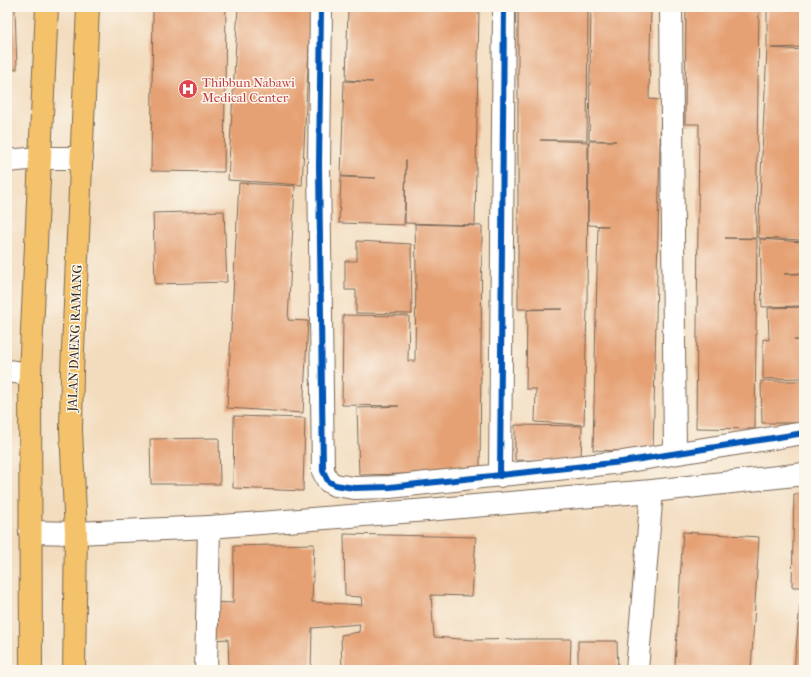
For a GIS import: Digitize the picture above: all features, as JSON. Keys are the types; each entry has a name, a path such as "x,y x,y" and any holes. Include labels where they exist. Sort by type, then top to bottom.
{"main road":[{"path":"31,670 30,374 47,7"},
{"name":"JALAN DAENG RAMANG","path":"74,670 76,533 71,430 72,372 88,7"}],"street":[{"path":"321,7 319,165 323,471 328,481 335,485 354,488 390,487 500,476 622,462 804,433"},
{"path":"500,476 504,7"},
{"path":"671,7 674,453"},
{"path":"7,161 39,158 82,158"},
{"path":"7,371 30,374"},
{"path":"30,532 76,533 209,527 416,512 652,491 804,474"},
{"path":"637,670 652,491"},
{"path":"206,670 209,527"}],"building":[{"name":"Thibbun Nabawi Medical Center","path":"153,7 226,7 224,172 151,171"},
{"path":"238,7 311,7 302,185 228,180"},
{"path":"348,7 479,7 475,225 405,223 406,160 404,225 339,223 341,177 376,178 341,176 344,81 373,82 346,80"},
{"path":"518,7 588,7 587,140 540,140 588,142 587,309 584,425 535,422 536,389 526,389 527,310 563,309 518,309"},
{"path":"591,7 651,7 649,99 661,100 653,452 593,450 598,226 609,226 588,225 589,141 616,141 589,140"},
{"path":"686,7 759,7 756,238 725,238 757,239 755,429 696,428 699,124 685,124"},
{"path":"767,7 804,7 804,47 771,48 804,50 804,240 758,238 767,48"},
{"path":"7,9 15,9 17,69 7,70"},
{"path":"239,183 295,186 288,320 308,321 303,413 227,408"},
{"path":"224,211 227,282 155,284 153,213"},
{"path":"415,224 482,226 480,475 359,475 357,408 399,406 342,405 343,315 409,316 408,361 415,361"},
{"path":"760,239 804,242 804,273 784,274 804,274 804,306 762,307"},
{"path":"357,241 411,244 412,314 356,313 356,290 345,290 345,261 357,261"},
{"path":"804,307 804,340 794,340 804,341 804,378 763,379 763,339 769,340 768,308"},
{"path":"761,381 804,381 804,423 762,423"},
{"path":"234,416 305,418 303,491 233,488"},
{"path":"515,425 582,426 581,461 515,460"},
{"path":"219,438 220,484 151,484 150,439"},
{"path":"794,494 804,494 804,587 792,587"},
{"path":"683,532 759,537 751,670 675,665"},
{"path":"344,534 476,537 472,596 431,595 434,637 473,640 571,639 570,670 342,670 341,635 359,632 360,624 312,628 311,670 229,670 228,639 212,640 211,602 233,603 234,546 314,544 312,602 362,605 361,597 345,596"},
{"path":"800,605 804,605 804,670 794,670"},
{"path":"578,641 617,641 618,670 578,670"}],"cycle path":[{"path":"321,7 319,165 323,471 328,481 335,485 354,488 390,487 622,462 804,433"},
{"path":"500,476 504,7"}],"place":[{"name":"Thibbun Nabawi Medical Center","path":"188,89"}]}
